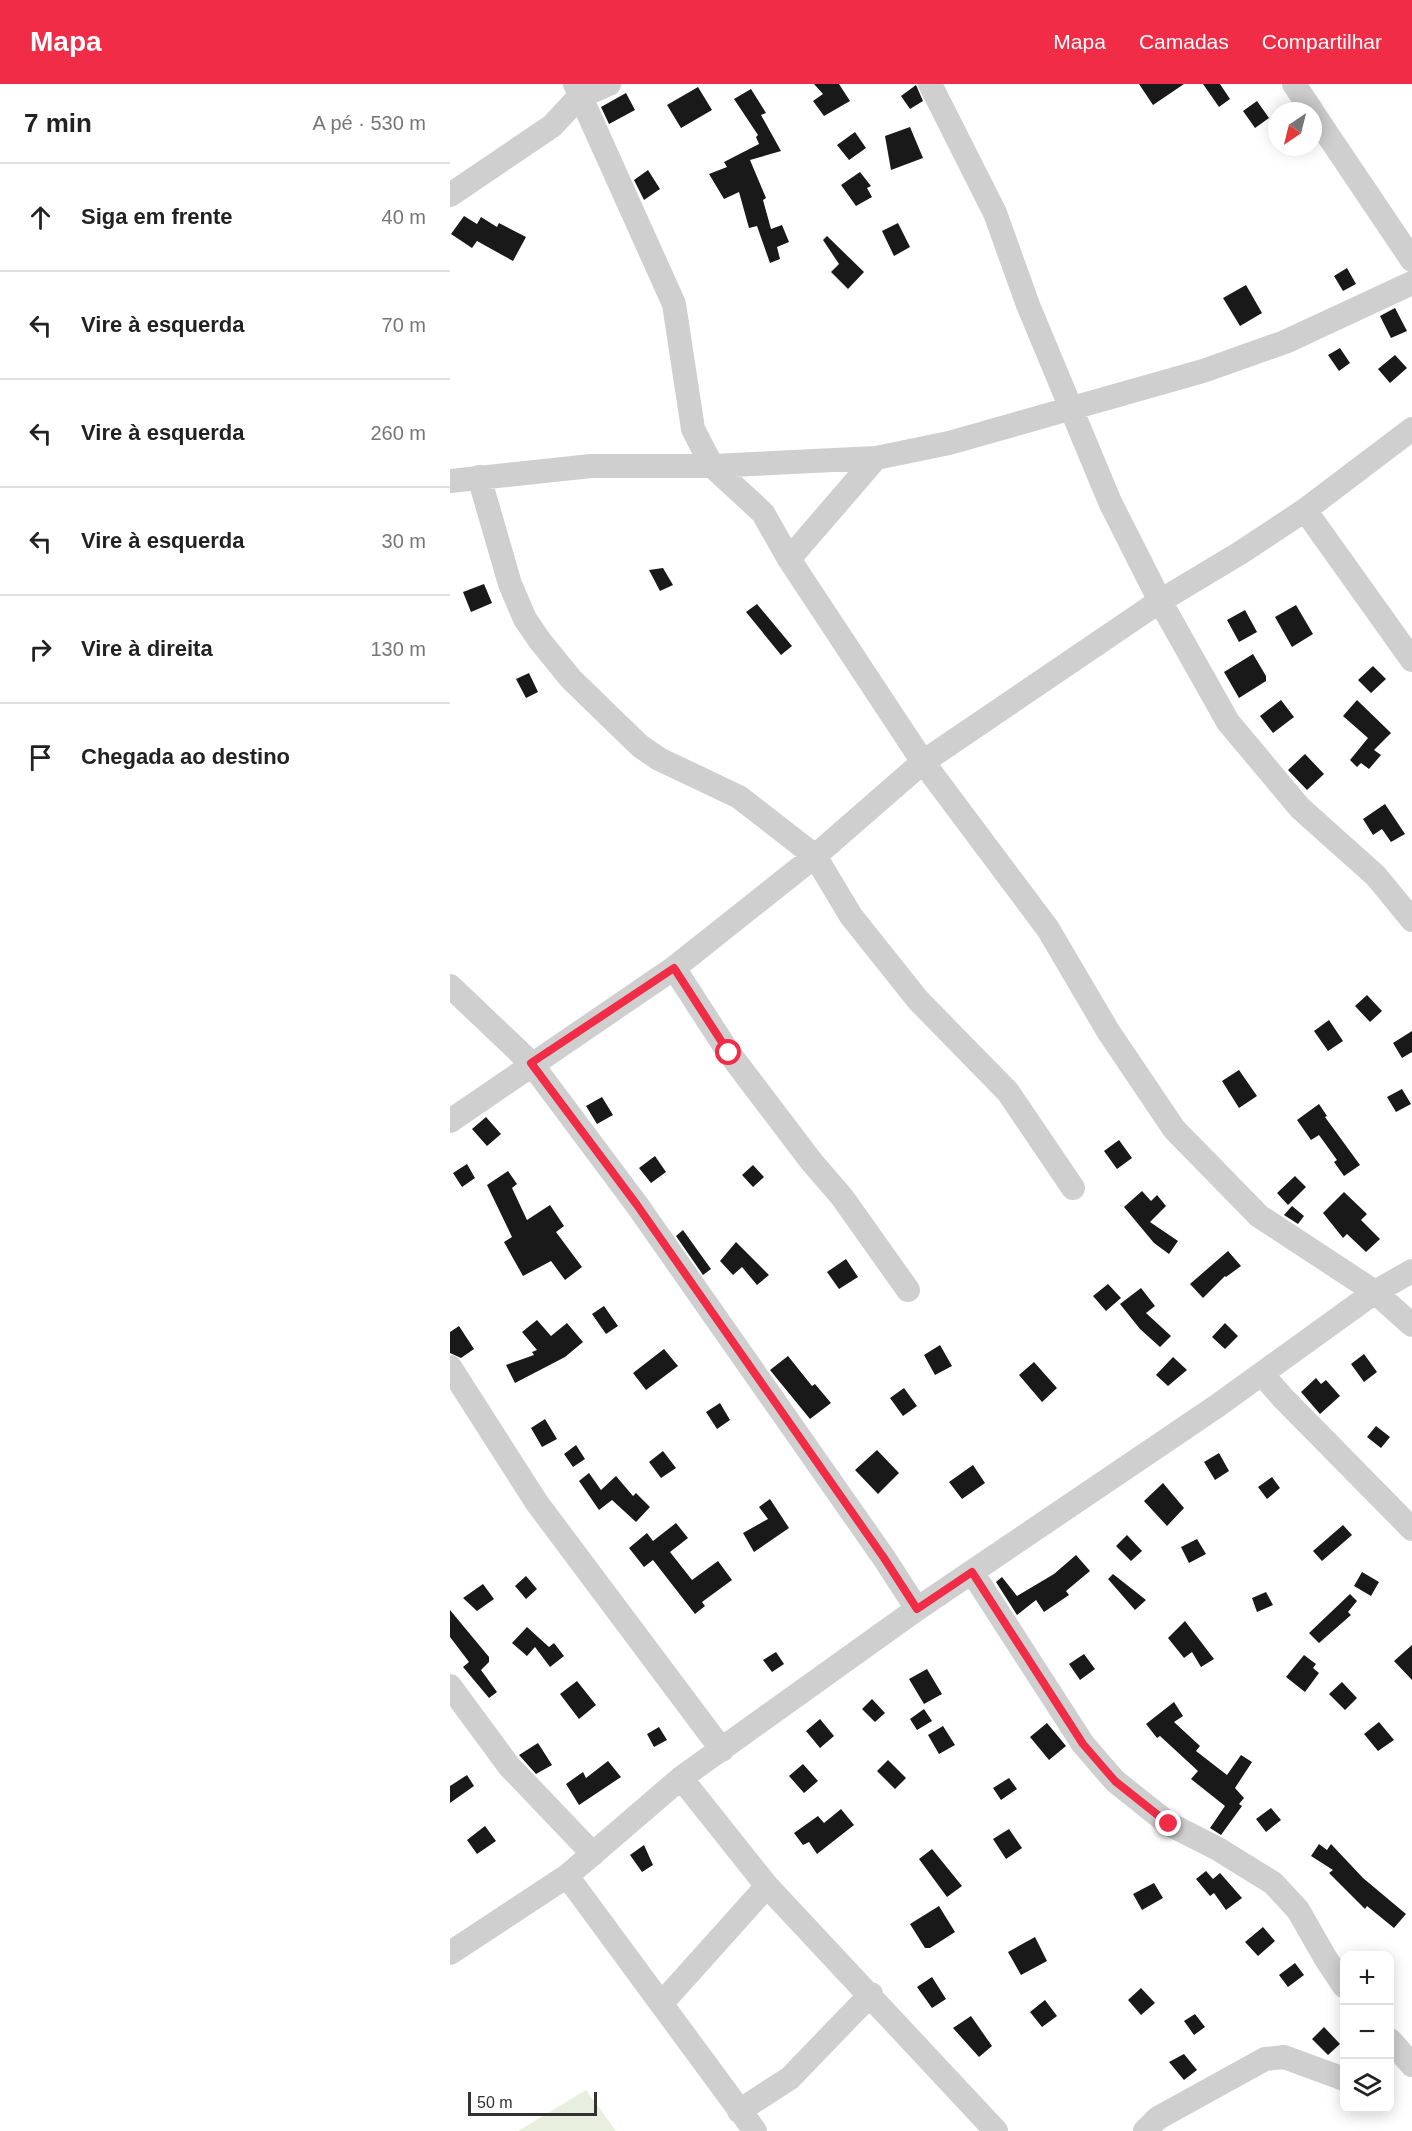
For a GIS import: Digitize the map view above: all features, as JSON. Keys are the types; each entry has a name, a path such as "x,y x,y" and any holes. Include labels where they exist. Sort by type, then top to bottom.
{"street":[{"path":"450,195 552,126 577,90 609,84"},
{"path":"930,84 995,213 1028,305 1110,502 1160,601 1228,722 1300,808 1376,876 1412,920"},
{"path":"1294,84 1306,102"},
{"path":"577,90 674,304 693,429 712,466 764,513 789,559 923,762 1048,929 1108,1031 1174,1129 1259,1216 1375,1292 1412,1325"},
{"path":"1322,127 1412,260"},
{"path":"450,481 591,466 712,466 876,458 949,443 1203,371 1285,342 1412,283"},
{"path":"450,1121 531,1063 674,968 815,856 923,762 1160,601 1240,553 1305,510 1412,429"},
{"path":"789,559 876,458"},
{"path":"479,477 510,584 525,619 571,679 640,746 659,759 739,797 815,856 851,916 918,1000 1008,1092 1074,1188"},
{"path":"1305,510 1412,660"},
{"path":"674,968 729,1053 811,1161 842,1197 908,1290"},
{"path":"450,986 531,1063 637,1205 884,1558 917,1609"},
{"path":"450,1953 567,1876 681,1778 917,1609 1262,1374 1375,1292 1412,1271"},
{"path":"450,1368 537,1503 722,1750"},
{"path":"1262,1374 1412,1529"},
{"path":"972,1572 1083,1744 1115,1781 1169,1824 1218,1849 1273,1883 1298,1910 1340,1980"},
{"path":"451,1689 508,1766 593,1854"},
{"path":"681,1778 767,1886 871,1994 996,2131"},
{"path":"567,1876 755,2131"},
{"path":"662,2003 767,1886"},
{"path":"739,2111 790,2078 871,1994"},
{"path":"1394,2049 1403,2065"},
{"path":"1145,2131 1158,2118 1265,2059 1284,2057 1340,2078"}],"green space":[{"path":"586,2090 616,2131 518,2131"}],"building":[{"path":"814,84 839,84 850,101 824,116 813,101 823,94"},
{"path":"1139,84 1184,84 1153,105"},
{"path":"1203,84 1220,84 1230,99 1219,107"},
{"path":"916,85 923,101 910,109 901,96"},
{"path":"698,87 712,110 681,128 667,105"},
{"path":"751,89 766,113 761,115 781,151 750,160 766,198 763,200 771,229 782,225 789,242 777,247 780,259 770,263 757,226 749,228 739,192 724,199 709,174 727,167 724,162 759,144 756,137 758,135 734,99"},
{"path":"626,93 635,110 609,124 601,107"},
{"path":"1257,101 1268,119 1255,128 1243,111"},
{"path":"910,127 923,158 891,170 885,136"},
{"path":"855,132 866,148 849,160 837,145"},
{"path":"648,170 660,189 644,200 634,180"},
{"path":"860,172 871,186 867,188 872,197 856,206 841,185"},
{"path":"464,216 477,224 481,217 497,227 499,223 526,237 513,261 477,241 472,248 451,234"},
{"path":"898,223 910,247 894,256 882,231"},
{"path":"827,236 864,272 848,289 831,272 839,264 823,240"},
{"path":"1347,268 1356,284 1343,291 1334,276"},
{"path":"1246,285 1262,313 1240,326 1223,298"},
{"path":"1395,308 1407,331 1391,338 1380,316"},
{"path":"1340,348 1350,363 1339,371 1328,355"},
{"path":"1395,355 1407,368 1390,383 1378,369"},
{"path":"663,568 673,585 660,591 649,570"},
{"path":"484,584 492,603 471,612 463,592"},
{"path":"757,604 792,646 781,655 746,612"},
{"path":"1296,605 1313,634 1292,647 1275,617"},
{"path":"1245,610 1257,632 1239,642 1227,620"},
{"path":"1253,654 1266,676 1266,681 1239,698 1224,672"},
{"path":"1373,666 1386,679 1371,693 1358,680"},
{"path":"529,673 538,692 526,698 516,679"},
{"path":"1281,700 1294,717 1273,733 1260,716"},
{"path":"1357,700 1391,733 1374,750 1381,755 1369,769 1361,763 1357,767 1350,760 1368,738 1343,716"},
{"path":"1305,754 1324,774 1307,790 1288,770"},
{"path":"1385,804 1405,834 1391,842 1382,829 1373,835 1363,819"},
{"path":"1367,995 1382,1011 1370,1022 1355,1006"},
{"path":"1329,1020 1343,1041 1328,1051 1314,1031"},
{"path":"1412,1031 1412,1052 1402,1058 1393,1043"},
{"path":"1239,1070 1257,1096 1239,1108 1222,1081"},
{"path":"1402,1089 1411,1104 1396,1112 1387,1097"},
{"path":"602,1097 613,1115 597,1124 586,1106"},
{"path":"1319,1104 1327,1116 1325,1117 1360,1165 1344,1176 1334,1162 1337,1160 1319,1135 1311,1140 1297,1120"},
{"path":"486,1117 501,1134 487,1146 472,1129"},
{"path":"1119,1140 1132,1158 1117,1169 1104,1151"},
{"path":"655,1156 666,1172 651,1183 639,1168"},
{"path":"467,1164 475,1178 462,1187 453,1173"},
{"path":"753,1165 764,1177 753,1187 742,1175"},
{"path":"508,1171 517,1184 512,1188 527,1220 550,1205 564,1226 556,1232 582,1267 565,1280 551,1261 523,1276 504,1242 512,1237 487,1185"},
{"path":"1295,1176 1306,1187 1288,1205 1277,1193"},
{"path":"1142,1191 1151,1201 1157,1195 1166,1206 1150,1222 1178,1241 1169,1254 1154,1243 1124,1207"},
{"path":"1344,1192 1367,1214 1361,1220 1380,1239 1366,1252 1347,1234 1343,1238 1323,1213"},
{"path":"1292,1206 1304,1216 1298,1224 1284,1215"},
{"path":"683,1230 711,1269 703,1275 676,1236"},
{"path":"736,1242 769,1275 757,1285 742,1267 733,1275 720,1261"},
{"path":"1228,1251 1241,1266 1225,1276 1203,1298 1190,1284"},
{"path":"846,1259 858,1277 839,1289 827,1272"},
{"path":"1108,1284 1121,1298 1106,1311 1093,1296"},
{"path":"1141,1288 1155,1306 1146,1313 1171,1336 1160,1347 1140,1329 1120,1304"},
{"path":"604,1306 618,1326 606,1334 592,1314"},
{"path":"537,1320 551,1336 567,1323 583,1342 565,1357 515,1383 506,1365 534,1355 532,1352 537,1350 522,1332"},
{"path":"1225,1323 1238,1336 1225,1349 1212,1337"},
{"path":"459,1326 474,1349 461,1358 450,1353 450,1332"},
{"path":"940,1345 952,1366 935,1375 924,1355"},
{"path":"664,1349 678,1366 646,1390 633,1373"},
{"path":"1364,1354 1377,1372 1364,1382 1351,1364"},
{"path":"788,1356 812,1386 815,1384 831,1403 810,1419 770,1370"},
{"path":"1173,1357 1187,1370 1168,1386 1156,1375"},
{"path":"1034,1362 1057,1388 1042,1402 1019,1375"},
{"path":"1316,1378 1321,1384 1326,1380 1340,1396 1320,1414 1301,1392"},
{"path":"904,1388 917,1406 903,1416 890,1398"},
{"path":"720,1403 730,1420 717,1429 706,1412"},
{"path":"545,1419 557,1439 542,1447 531,1428"},
{"path":"1376,1426 1390,1437 1381,1448 1367,1437"},
{"path":"576,1445 585,1459 573,1467 564,1454"},
{"path":"877,1450 899,1473 878,1494 855,1470"},
{"path":"663,1451 676,1468 661,1478 649,1462"},
{"path":"1219,1453 1229,1471 1215,1480 1204,1462"},
{"path":"973,1465 985,1483 962,1499 949,1482"},
{"path":"589,1473 601,1490 616,1476 633,1496 636,1493 650,1507 636,1522 612,1500 599,1510 579,1481"},
{"path":"1272,1477 1280,1488 1267,1499 1258,1487"},
{"path":"1163,1483 1184,1508 1167,1526 1144,1501"},
{"path":"770,1499 789,1528 754,1552 743,1533 768,1519 759,1507"},
{"path":"676,1523 688,1538 670,1552 692,1580 718,1561 732,1580 702,1602 705,1606 695,1614 653,1560 644,1567 629,1548 647,1533 653,1541"},
{"path":"1343,1525 1352,1535 1322,1561 1313,1551"},
{"path":"1127,1535 1142,1551 1131,1561 1116,1546"},
{"path":"1197,1539 1206,1554 1189,1563 1181,1547"},
{"path":"1076,1555 1090,1571 1066,1591 1069,1595 1044,1612 1036,1600 1017,1615 996,1582 1002,1577 1017,1596 1054,1574"},
{"path":"1362,1572 1379,1582 1371,1596 1354,1586"},
{"path":"1113,1574 1146,1600 1135,1610 1108,1579"},
{"path":"526,1576 537,1589 526,1599 515,1586"},
{"path":"483,1584 494,1599 477,1611 463,1598"},
{"path":"1266,1592 1273,1605 1257,1612 1252,1598"},
{"path":"1350,1594 1357,1601 1348,1612 1351,1615 1319,1643 1309,1633"},
{"path":"450,1610 489,1657 489,1662 481,1670 497,1692 489,1698 463,1667 469,1662 450,1637"},
{"path":"1185,1621 1214,1659 1201,1667 1192,1652 1184,1658 1168,1638"},
{"path":"527,1627 549,1647 554,1643 564,1656 550,1667 535,1647 527,1656 512,1643"},
{"path":"1412,1645 1412,1680 1394,1661"},
{"path":"776,1652 784,1664 772,1672 763,1660"},
{"path":"1084,1654 1095,1669 1080,1680 1069,1664"},
{"path":"1304,1655 1316,1664 1313,1668 1319,1673 1305,1692 1286,1677"},
{"path":"927,1669 942,1694 924,1704 909,1679"},
{"path":"577,1681 596,1705 579,1719 560,1694"},
{"path":"1342,1682 1357,1698 1345,1710 1329,1694"},
{"path":"872,1699 885,1713 875,1722 862,1709"},
{"path":"1174,1702 1183,1716 1174,1722 1200,1746 1196,1751 1227,1775 1241,1755 1252,1762 1235,1788 1244,1798 1239,1804 1242,1806 1221,1835 1210,1828 1225,1806 1191,1779 1198,1771 1160,1736 1157,1738 1146,1724"},
{"path":"924,1709 932,1721 917,1730 910,1719"},
{"path":"820,1719 834,1736 820,1748 806,1731"},
{"path":"1379,1722 1394,1740 1378,1751 1364,1734"},
{"path":"1047,1723 1066,1746 1049,1760 1030,1737"},
{"path":"943,1726 955,1745 939,1754 928,1735"},
{"path":"659,1727 667,1740 654,1747 647,1734"},
{"path":"538,1743 552,1765 536,1774 519,1755"},
{"path":"888,1760 906,1778 895,1789 877,1771"},
{"path":"608,1761 621,1777 579,1805 566,1784 583,1772 586,1778"},
{"path":"803,1764 818,1781 804,1793 789,1776"},
{"path":"467,1775 474,1786 450,1803 450,1786"},
{"path":"1009,1778 1017,1789 1001,1800 993,1788"},
{"path":"1271,1808 1281,1820 1266,1832 1256,1819"},
{"path":"841,1809 854,1825 817,1854 809,1842 803,1845 794,1833 818,1816 824,1823"},
{"path":"485,1826 496,1841 477,1854 467,1840"},
{"path":"1009,1829 1022,1848 1006,1859 993,1839"},
{"path":"1319,1844 1327,1850 1331,1844 1363,1878 1406,1914 1394,1928 1367,1906 1365,1909 1329,1873 1333,1870 1311,1856"},
{"path":"644,1845 653,1865 642,1872 630,1855"},
{"path":"932,1849 962,1886 947,1897 919,1859"},
{"path":"1206,1871 1213,1879 1220,1873 1242,1898 1226,1910 1214,1893 1210,1896 1196,1879"},
{"path":"1154,1883 1163,1898 1142,1910 1133,1894"},
{"path":"939,1906 955,1932 930,1948 925,1948 910,1924"},
{"path":"1263,1927 1275,1941 1258,1956 1245,1942"},
{"path":"1035,1937 1047,1961 1021,1975 1008,1952"},
{"path":"1295,1963 1304,1975 1288,1987 1279,1975"},
{"path":"932,1977 946,1999 932,2008 917,1987"},
{"path":"1141,1988 1155,2003 1141,2015 1128,2000"},
{"path":"1045,2000 1057,2016 1042,2027 1030,2012"},
{"path":"1195,2014 1205,2027 1194,2035 1184,2021"},
{"path":"971,2016 992,2046 979,2057 953,2028"},
{"path":"1324,2027 1340,2044 1328,2055 1312,2039"},
{"path":"1184,2054 1197,2070 1184,2080 1169,2062"}],"route":[{"path":"729,1053 674,968 531,1063 563,1109 637,1205 884,1558 917,1609 972,1572 1083,1744 1115,1781 1169,1824"}]}
